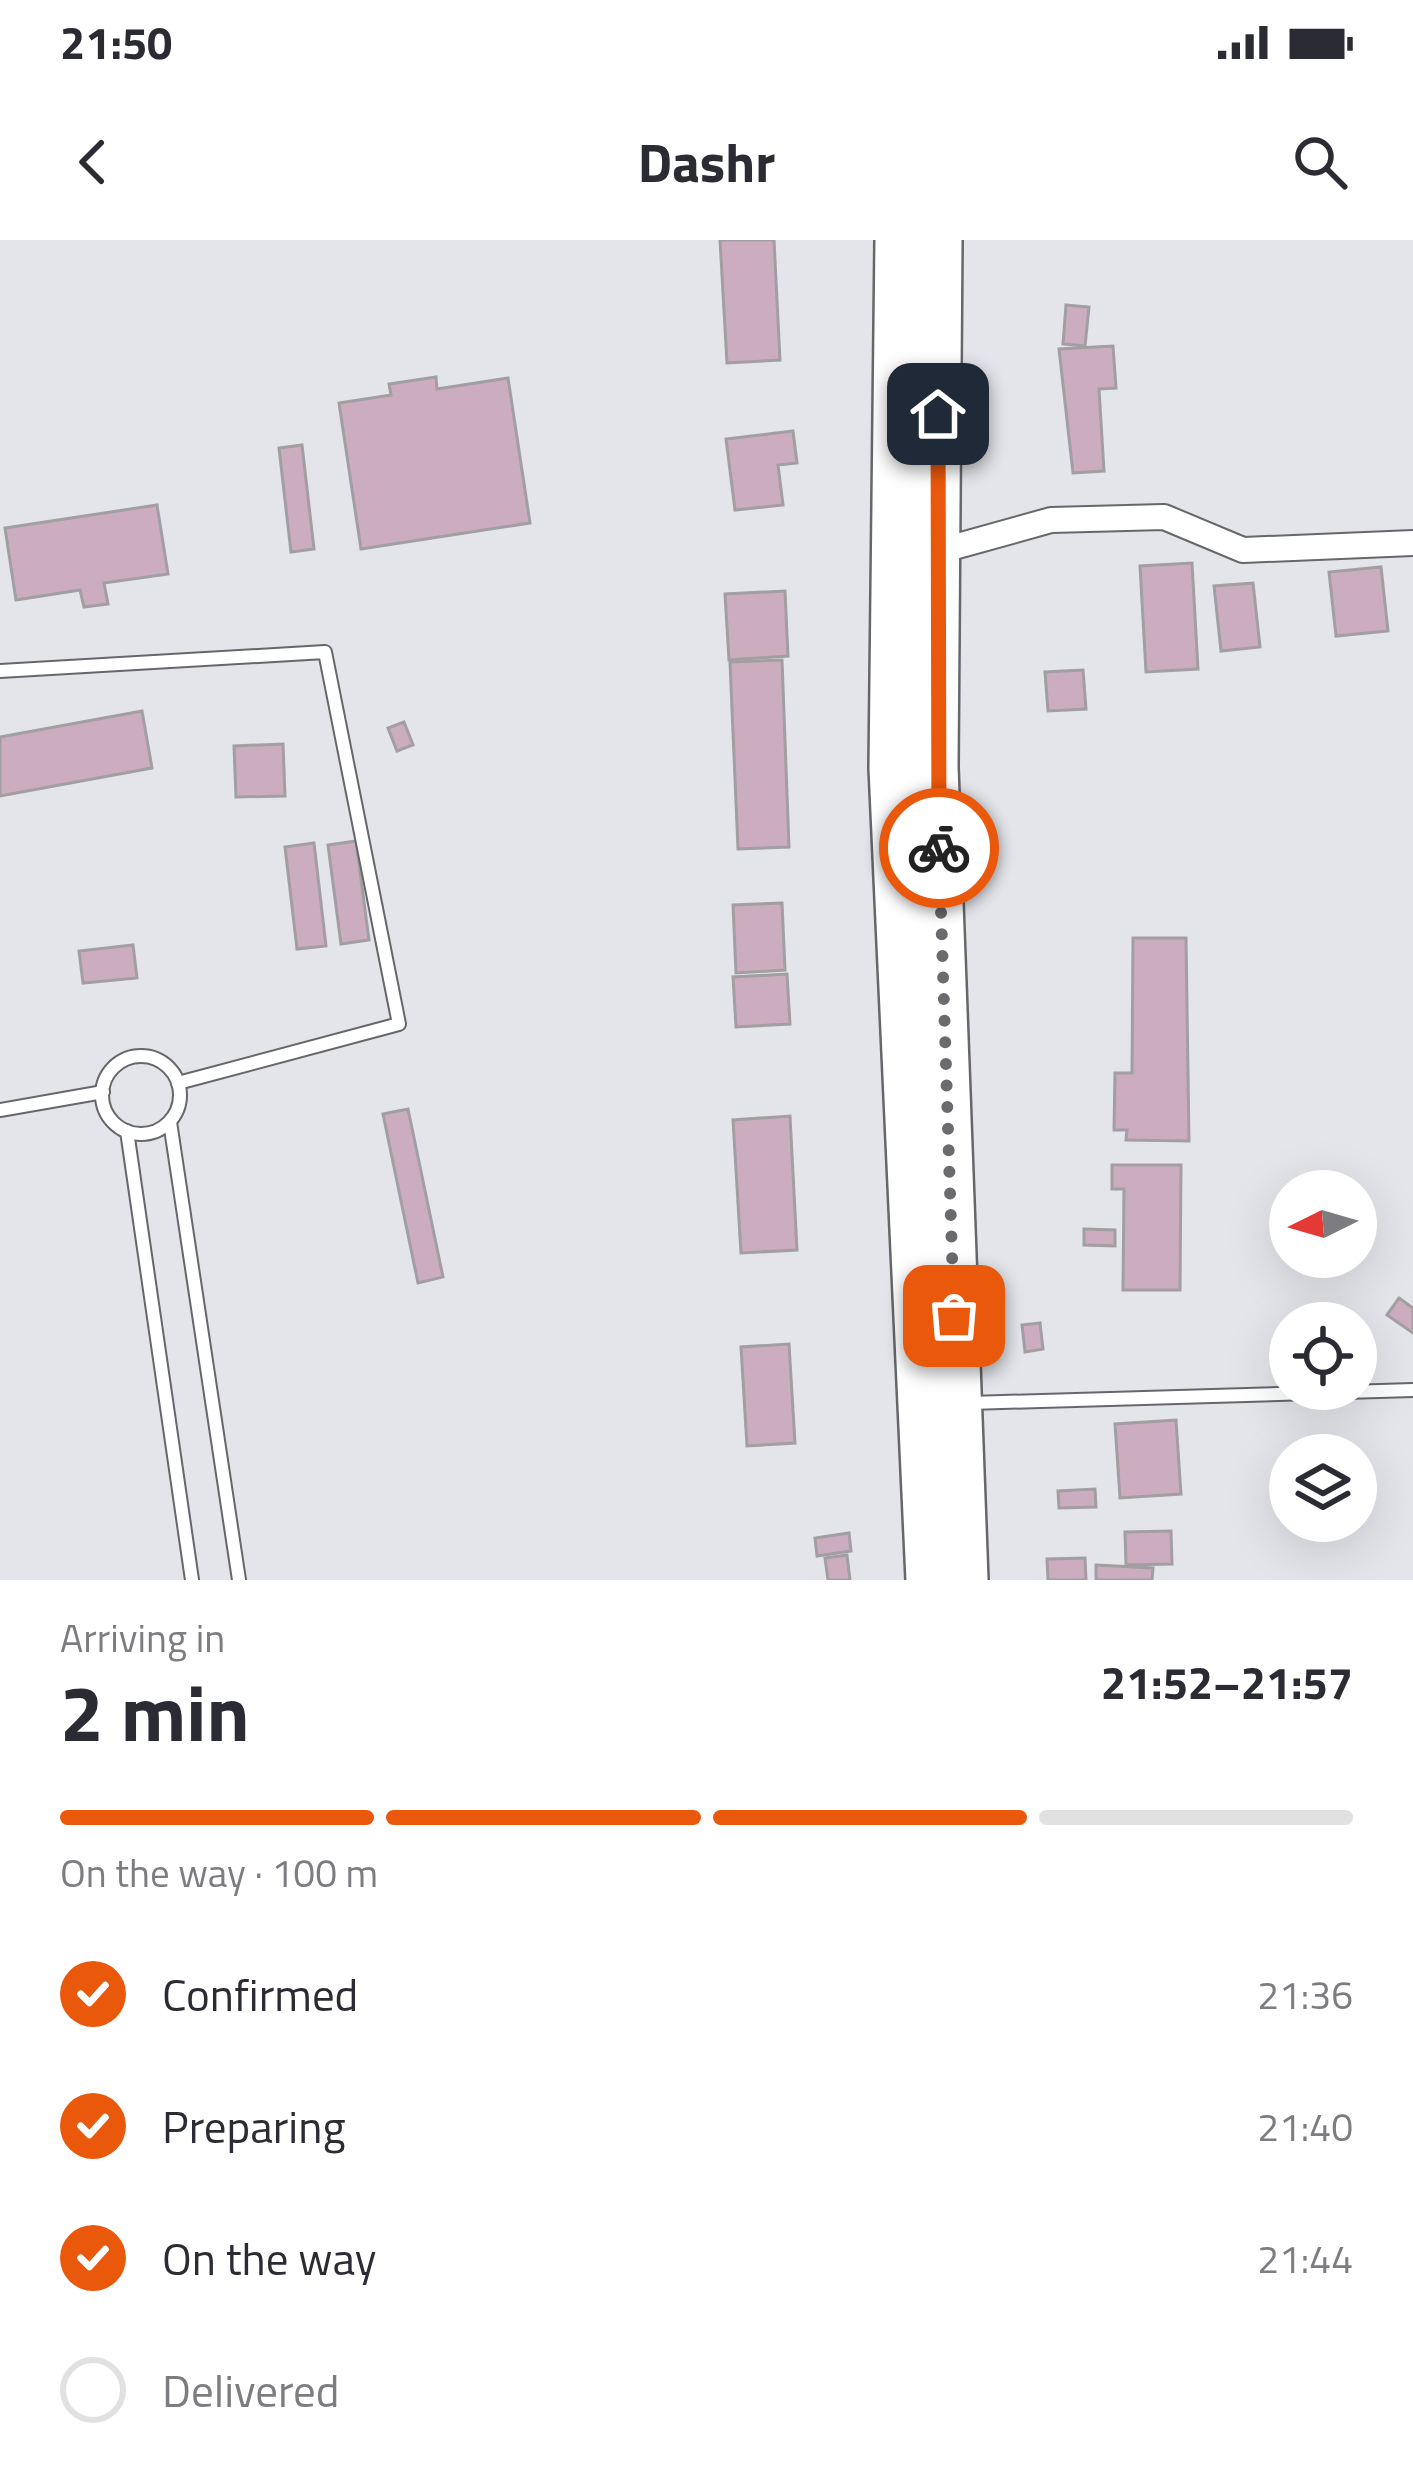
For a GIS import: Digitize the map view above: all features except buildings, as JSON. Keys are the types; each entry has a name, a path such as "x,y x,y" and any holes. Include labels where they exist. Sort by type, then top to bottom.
{"highway":[{"path":"898,240 892,768 929,1580"},
{"path":"939,240 935,767 965,1580"}],"street":[{"path":"936,552 1051,520 1164,517 1243,550 1413,543"}],"lane":[{"path":"0,671 325,652 399,1024 178,1083"},
{"path":"137,1056 163,1063 178,1083 181,1097 170,1122 157,1131 127,1131 109,1116 103,1092 113,1068 137,1056"},
{"path":"0,1110 103,1092"},
{"path":"170,1122 239,1580"},
{"path":"127,1131 192,1580"},
{"path":"957,1404 1413,1390"}],"way so far":[{"path":"939,848 954,1316"}],"route":[{"path":"938,414 935,767 939,848"}]}
